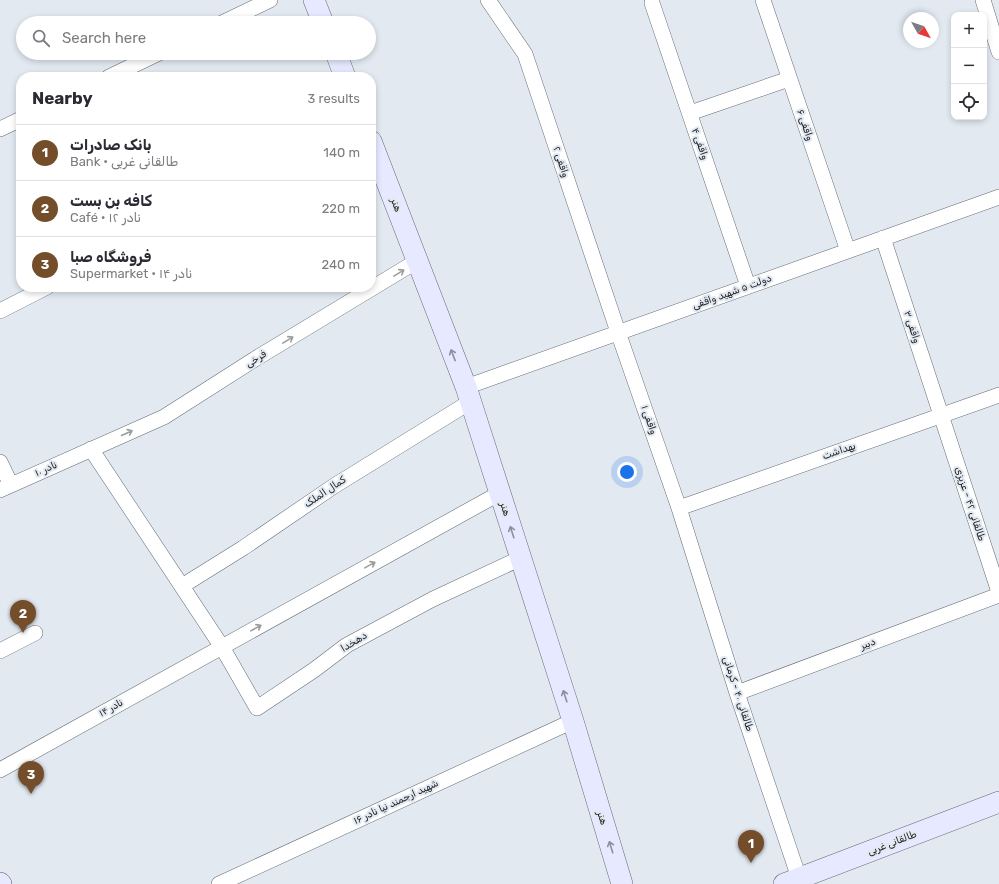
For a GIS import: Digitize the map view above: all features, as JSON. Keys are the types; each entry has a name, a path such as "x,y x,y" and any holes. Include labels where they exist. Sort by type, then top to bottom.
{"main road":[{"path":"314,0 320,16"},
{"path":"339,60 343,72"},
{"name":"هنر","path":"376,154 468,394 573,721 622,884"},
{"name":"طالقانی غربی","path":"795,882 999,802"}],"street":[{"path":"237,16 270,0"},
{"name":"واقفی ۲","path":"488,0 525,54 618,332"},
{"name":"واقفی ۶","path":"763,0 848,250"},
{"name":"واقفی ۴","path":"652,3 748,286"},
{"path":"989,6 999,52"},
{"path":"119,72 144,60"},
{"path":"690,113 789,79"},
{"path":"0,129 16,121"},
{"name":"دولت ۵ شهید واقفی","path":"468,394 618,332 999,196"},
{"name":"واقفی ۳","path":"883,238 941,415"},
{"name":"فرخی","path":"376,287 417,262"},
{"path":"0,311 37,292"},
{"name":"فرخی","path":"92,449 164,417 255,359 367,292"},
{"name":"واقفی ۱","path":"618,332 679,508"},
{"name":"کمال الملک","path":"182,586 243,548 468,394"},
{"name":"بهداشت","path":"679,508 999,395"},
{"name":"طالقانی ۴۲ - عزیزی","path":"941,415 999,592"},
{"path":"92,449 222,647"},
{"name":"نادر ۱۰","path":"5,488 92,449"},
{"path":"0,462 5,488"},
{"name":"نادر ۱۴","path":"0,770 500,493"},
{"name":"طالقانی ۴۰ - کرمانی","path":"679,508 795,882"},
{"name":"دهخدا","path":"222,647 257,708 314,670 347,645 433,599 521,558"},
{"name":"دبیر","path":"737,693 999,595"},
{"path":"0,650 35,633"},
{"name":"شهید ارجمند نیا نادر ۱۶","path":"219,884 573,721"}],"place":[{"name":"کافه بن بست","path":"23,633"},
{"name":"فروشگاه صبا","path":"31,794"},
{"name":"بانک صادرات","path":"751,863"}]}
